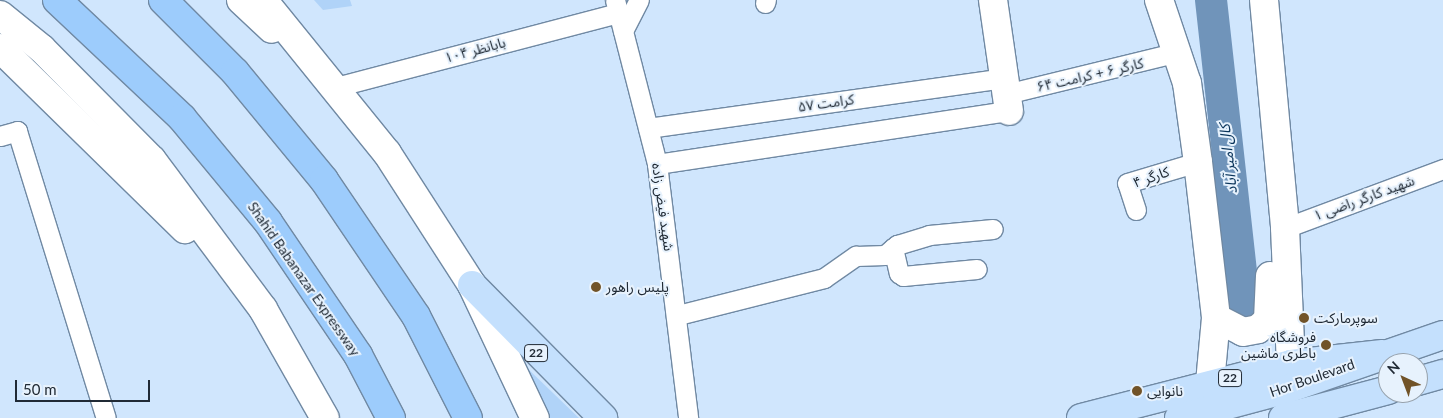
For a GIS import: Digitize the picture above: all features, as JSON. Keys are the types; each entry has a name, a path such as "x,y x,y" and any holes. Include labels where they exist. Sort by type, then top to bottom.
{"highway":[{"name":"Shahid Babanazar Expressway","path":"57,0 182,118 268,222 358,356 391,418"},
{"path":"163,0 235,72 324,180 416,316 468,418"}],"main road":[{"path":"241,0 332,88"},
{"path":"263,0 332,88 387,153 472,285 535,418"},
{"path":"993,0 1006,94"},
{"path":"1159,0 1174,53 1187,83 1198,162 1216,318 1210,383"},
{"path":"1264,0 1285,228 1291,364"},
{"path":"0,14 42,48 152,160 263,309 325,418"},
{"path":"0,48 117,159 263,309"},
{"path":"1216,318 1243,332 1258,329 1268,320 1272,300 1265,161 1274,100"},
{"name":"22","path":"472,285 603,418"},
{"name":"Hor Boulevard","path":"1385,353 1443,335"},
{"name":"22","path":"1081,418 1210,383 1291,364 1378,354"},
{"name":"Hor Boulevard","path":"1180,418 1287,389 1378,355"},
{"path":"1428,378 1443,374"},
{"path":"306,386 316,418"},
{"name":"Hor Boulevard","path":"1283,418 1378,394"},
{"path":"1344,418 1378,397"}],"street":[{"path":"623,31 639,0"},
{"name":"بابانظر ۱۰۴","path":"332,88 616,6"},
{"name":"شهید فیض زاده","path":"616,6 657,164 678,315 688,418"},
{"name":"کارگر ۶ + کرامت ۶۴","path":"1006,94 1174,53"},
{"path":"657,164 1006,94"},
{"name":"کرامت ۵۷","path":"648,128 1006,94"},
{"path":"0,136 17,132 106,418"},
{"name":"کارگر ۴","path":"1136,210 1127,183 1198,162"},
{"name":"شهید کارگر راضی ۱","path":"1285,228 1443,169"},
{"path":"678,315 824,278 851,258 885,255 893,248 928,235 993,229"},
{"path":"893,248 898,273 903,276 977,269"}],"shaded area":[{"path":"314,0 350,0 352,6 323,10"},
{"path":"527,368 579,418 548,418"}],"waterway":[{"name":"کال امیر آباد","path":"1211,0 1246,318"}],"place":[{"name":"پلیس راهور","path":"596,287"},
{"name":"سوپرمارکت","path":"1304,318"},
{"name":"فروشگاه باطری ماشین","path":"1326,345"},
{"name":"نانوایی","path":"1137,391"}]}
